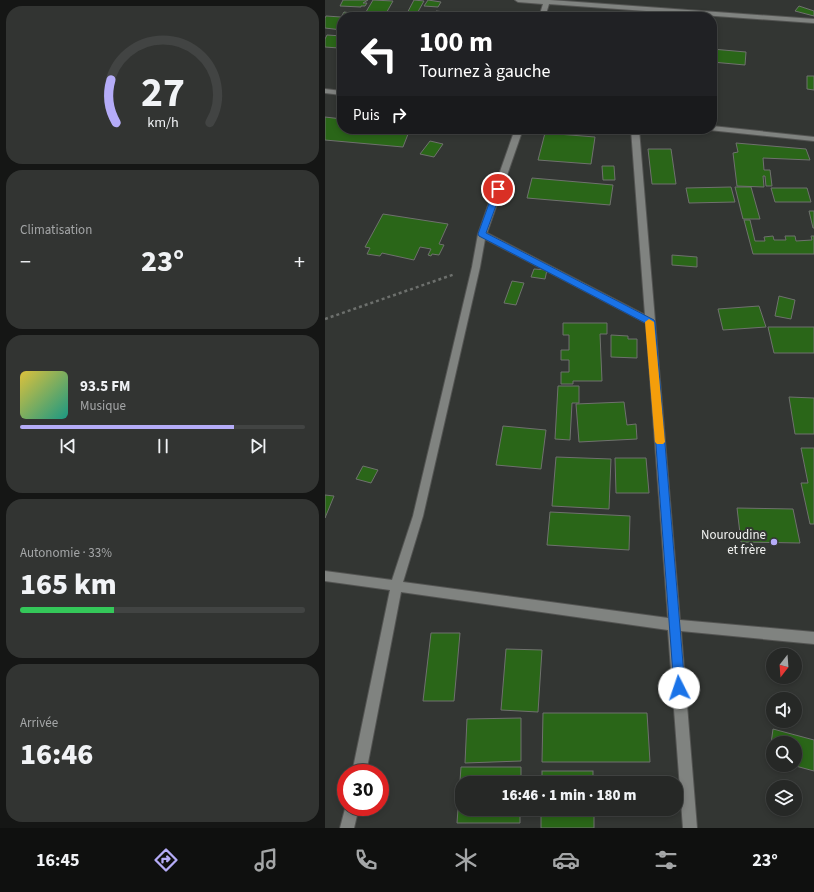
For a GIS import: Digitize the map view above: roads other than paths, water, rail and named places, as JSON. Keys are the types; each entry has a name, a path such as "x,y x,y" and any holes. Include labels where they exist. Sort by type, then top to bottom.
{"street":[{"path":"517,0 694,12"},
{"path":"544,12 547,1"},
{"path":"717,14 814,21"},
{"path":"325,91 337,92"},
{"path":"717,129 814,139"},
{"path":"361,764 396,587 418,516 476,266 482,234 517,134"},
{"path":"635,134 690,828"},
{"path":"482,234 651,322"},
{"path":"325,576 675,625 814,638"},
{"path":"347,828 350,816"}],"place":[{"name":"Nouroudine et frère","path":"774,542"}]}
